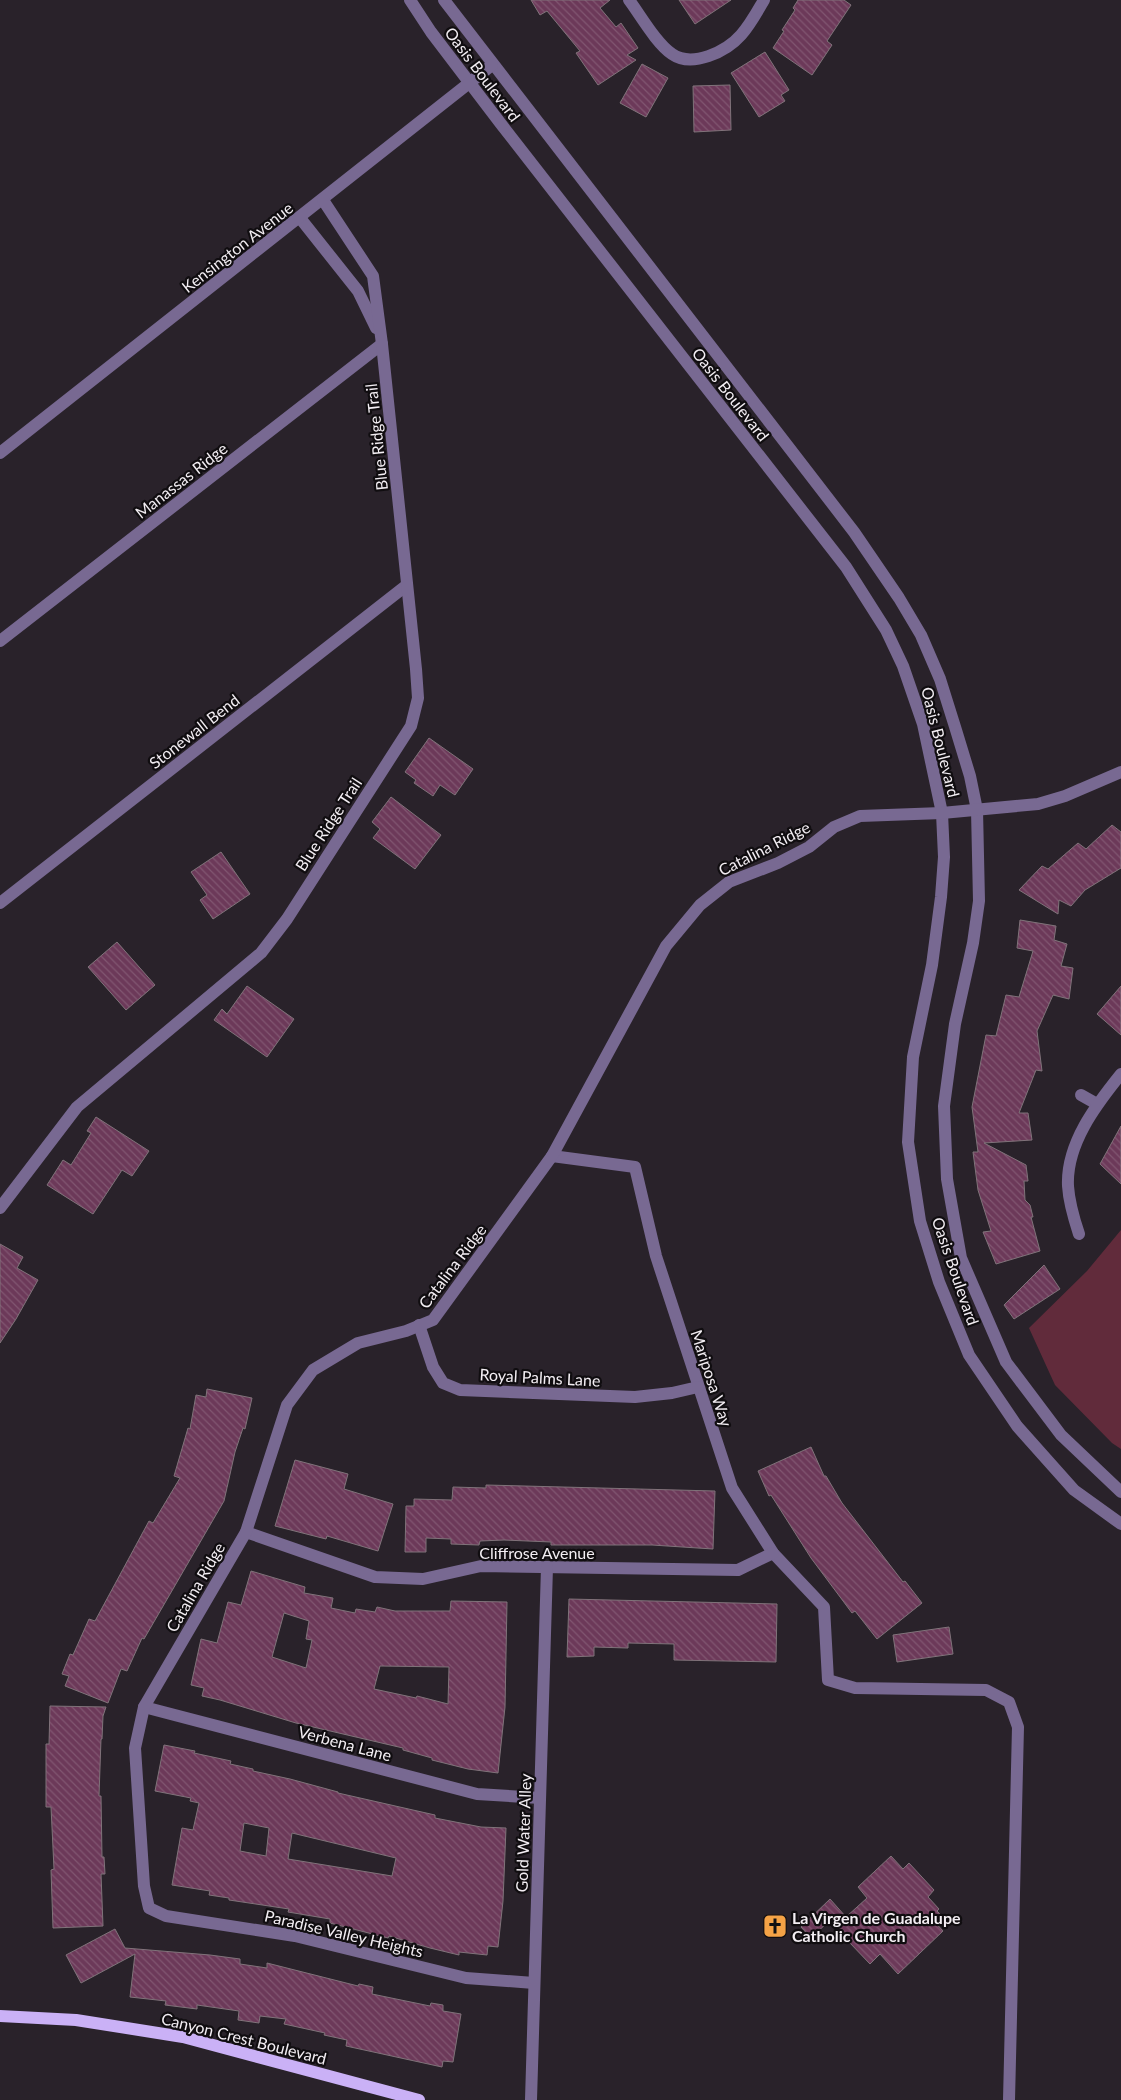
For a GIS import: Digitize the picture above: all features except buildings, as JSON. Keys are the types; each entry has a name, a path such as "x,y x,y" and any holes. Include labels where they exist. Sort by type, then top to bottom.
{"main road":[{"name":"Canyon Crest Boulevard","path":"0,2016 76,2020 183,2037 419,2100"}],"street":[{"name":"Oasis Boulevard","path":"410,0 431,32 470,84 846,567 886,630 904,666 923,724 942,813 944,857 932,965 913,1058 908,1142 920,1221 939,1282 969,1354 1017,1426 1074,1490 1121,1524"},
{"name":"Oasis Boulevard","path":"444,0 492,65 854,532 899,598 921,635 940,679 970,776 977,810 979,901 974,943 955,1024 944,1106 947,1179 961,1258 1006,1362 1061,1435 1121,1492"},
{"path":"629,0 663,46 677,57 686,58 713,55 728,46 740,36 764,0"},
{"name":"Kensington Avenue","path":"0,453 492,65"},
{"name":"Blue Ridge Trail","path":"0,1208 77,1107 261,953 287,919 411,726 418,698 374,276 323,200"},
{"name":"Blue Ridge Trail","path":"300,218 358,291 382,344"},
{"name":"Manassas Ridge","path":"0,641 382,344"},
{"name":"Stonewall Bend","path":"0,903 407,585"},
{"name":"Catalina Ridge","path":"149,1908 144,1886 135,1748 144,1707 246,1532 288,1405 313,1370 358,1343 433,1320 552,1156 666,946 700,905 729,882 778,863 809,847 834,827 860,816 942,813 1038,804 1065,796 1121,772"},
{"path":"1079,1234 1068,1185 1074,1146 1097,1104 1121,1074"},
{"path":"1081,1095 1097,1104"},
{"name":"Mariposa Way","path":"552,1156 635,1167 656,1256 732,1488 773,1553 824,1607 828,1680 855,1688 986,1690 1009,1702 1018,1727 1009,2100"},
{"name":"Royal Palms Lane","path":"419,1325 433,1368 444,1383 460,1390 636,1397 672,1393 698,1387"},
{"name":"Cliffrose Avenue","path":"246,1532 375,1577 423,1579 480,1566 738,1570 773,1553"},
{"name":"Gold Water Alley","path":"531,2100 547,1567"},
{"name":"Verbena Lane","path":"144,1707 477,1794 540,1798"},
{"name":"Paradise Valley Heights","path":"149,1908 166,1916 295,1936 466,1978 534,1983"}],"shaded area":[{"path":"1121,1230 1121,1449 1112,1443 1055,1385 1029,1328 1087,1271"}],"place":[{"name":"La Virgen de Guadalupe Catholic Church","path":"775,1926"}]}
